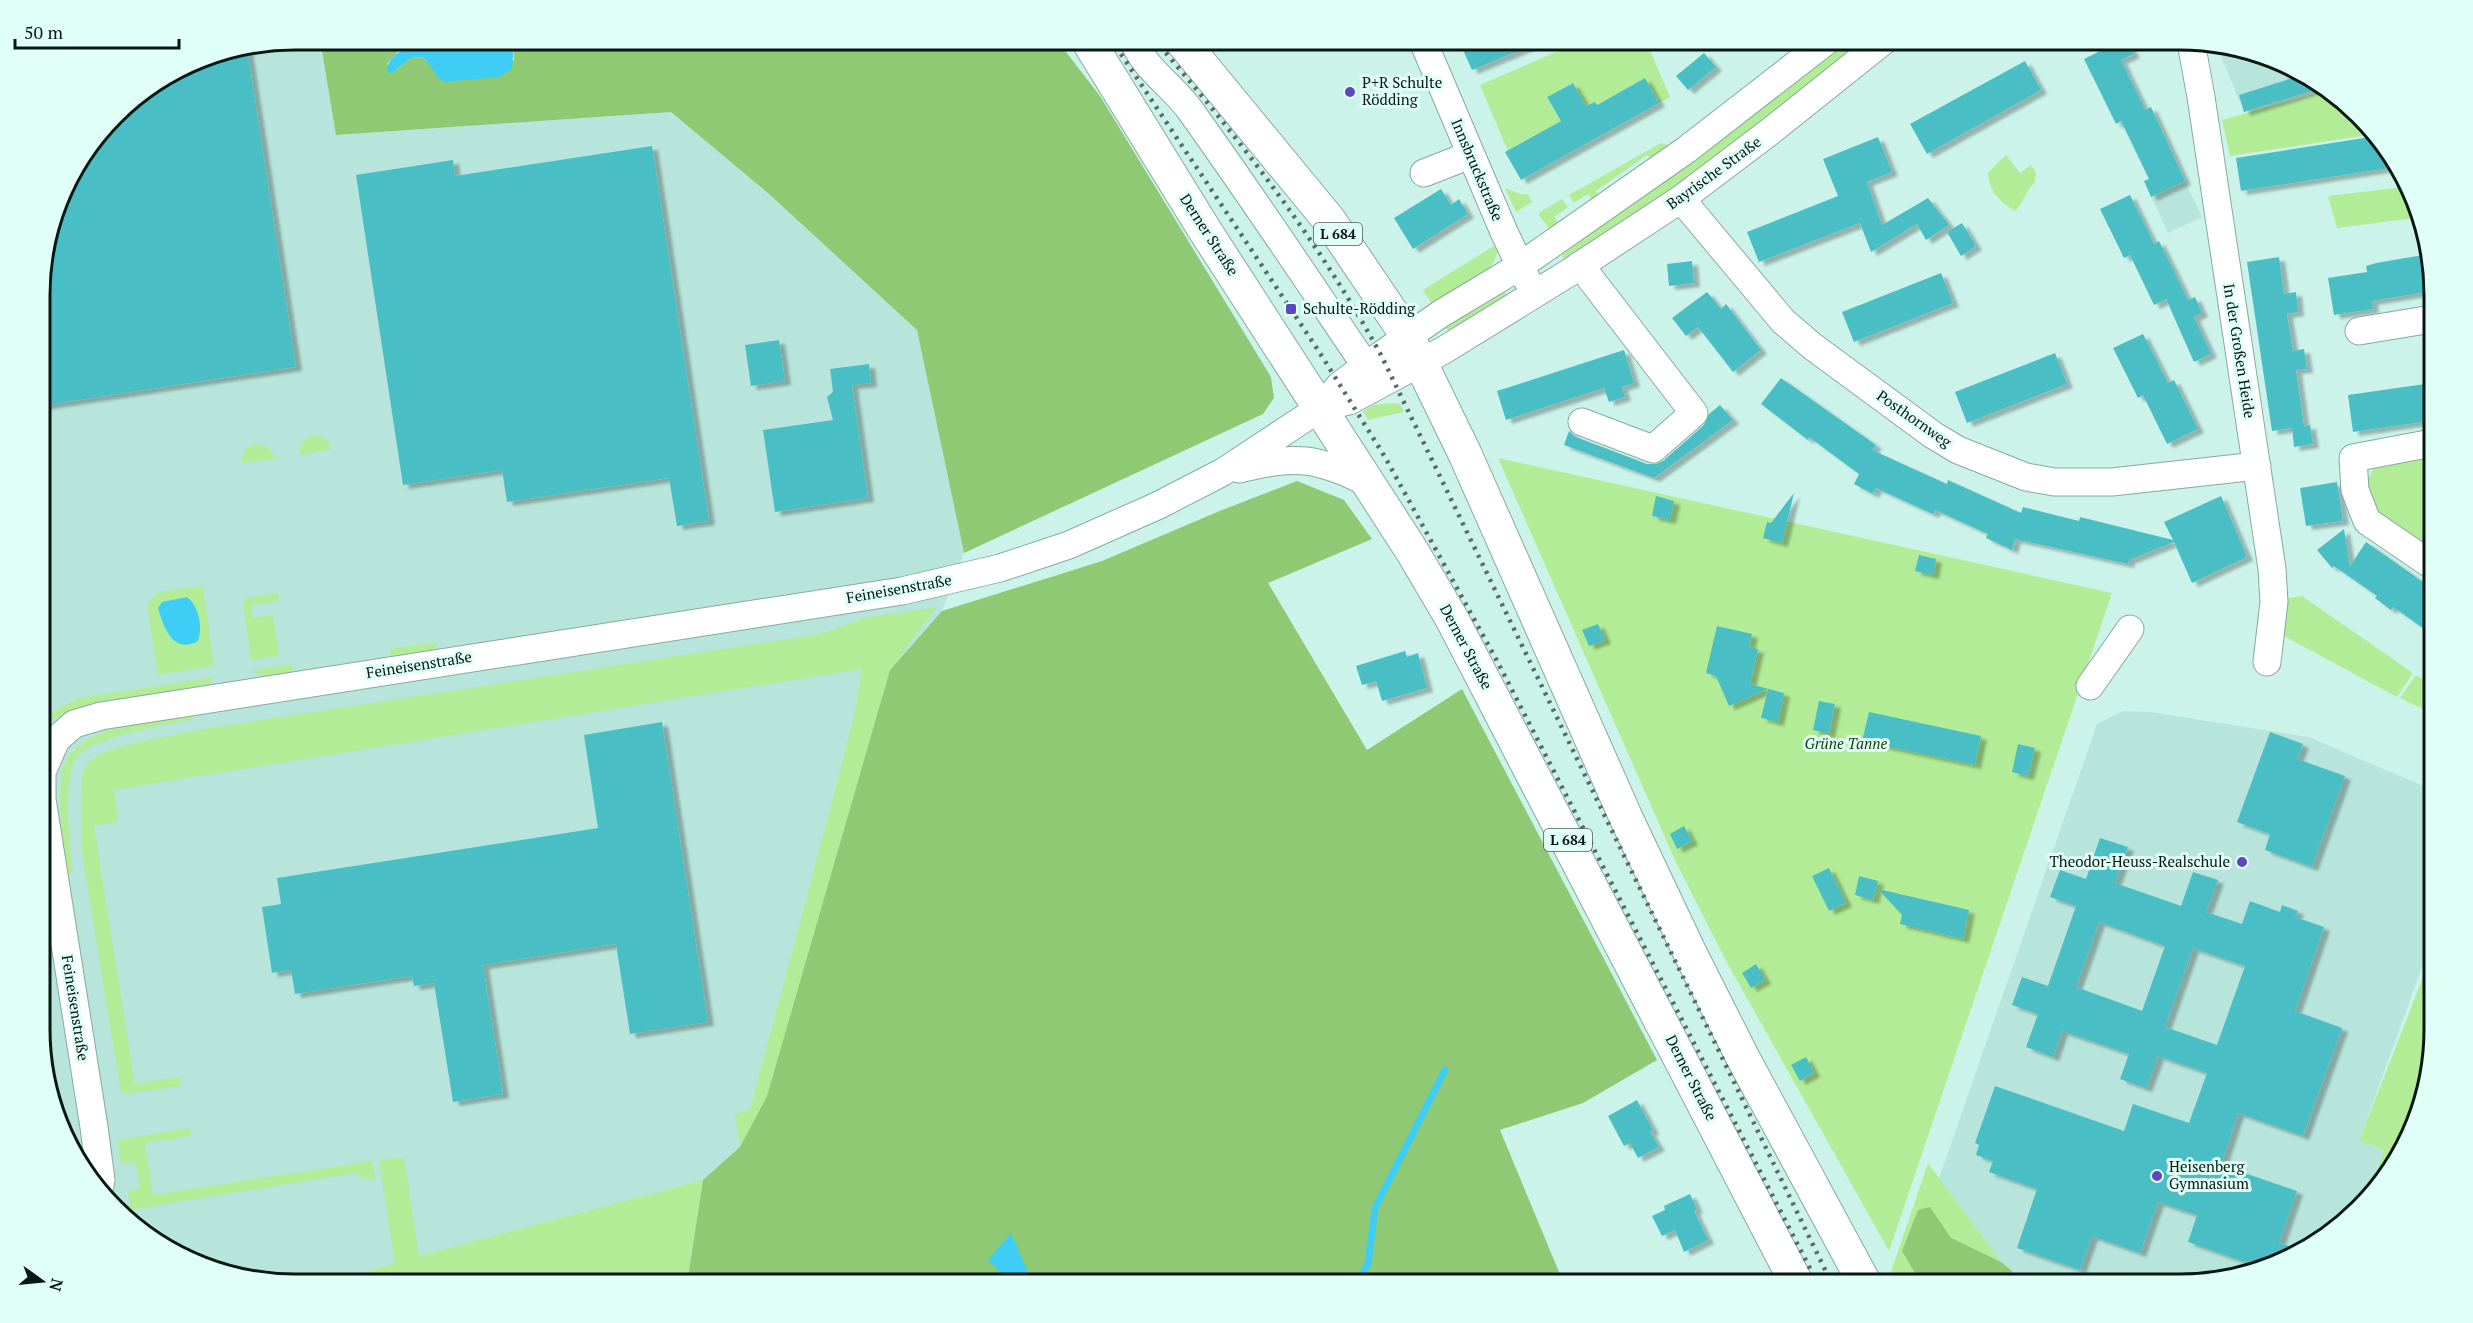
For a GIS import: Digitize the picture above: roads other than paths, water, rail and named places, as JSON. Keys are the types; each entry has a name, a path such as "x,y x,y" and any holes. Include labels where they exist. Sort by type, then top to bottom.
{"main road":[{"name":"Derner Straße","path":"1094,50 1204,229 1369,483 1452,619 1792,1274"},
{"name":"L 684","path":"1189,50 1329,220 1415,350 1465,454 1617,798 1690,953 1743,1058 1859,1274"}],"street":[{"path":"1139,50 1143,58 1187,105 1372,375"},
{"name":"Innsbruckstraße","path":"1427,50 1470,155 1520,266"},
{"name":"Bayrische Straße","path":"1415,350 1442,313 1520,266 1686,150 1815,50"},
{"name":"Bayrische Straße","path":"1320,408 1349,401 1372,375 1415,350 1534,294 1580,265 1681,199 1872,50"},
{"name":"In der Großen Heide","path":"2192,50 2272,569 2274,602 2267,662"},
{"path":"1424,173 1470,155"},
{"name":"Posthornweg","path":"1681,199 1783,321 1812,346 1958,450 2026,477 2054,482 2112,482 2257,466"},
{"path":"1580,265 1694,413 1653,449 1582,422"},
{"path":"1520,266 1534,294"},
{"path":"2359,331 2424,320"},
{"name":"Feineisenstraße","path":"50,748 74,724 101,716 879,594 1000,568 1069,545 1157,506 1223,472 1320,408"},
{"path":"2424,445 2353,458 2355,490 2367,521 2424,560"},
{"name":"Feineisenstraße","path":"1223,472 1272,461 1300,460 1328,464 1369,483"},
{"path":"2090,686 2130,629"},
{"name":"Feineisenstraße","path":"50,850 101,1179"}],"water":[{"path":"402,50 514,50 512,69 499,77 443,82 422,57 411,58 392,73 387,72 393,57"},
{"path":"187,597 197,611 200,623 199,635 198,641 182,644 170,636 166,630 158,608 162,602"},
{"path":"1011,1233 1029,1274 999,1274 999,1271 988,1260"}],"waterway":[{"path":"1362,1274 1368,1264 1375,1208 1445,1070"}],"railway":[{"path":"1118,50 1318,350 1385,457 1496,659 1813,1274"},
{"path":"1163,50 1276,191 1331,271 1381,355 1827,1274"}],"place":[{"name":"P+R Schulte Rödding","path":"1350,92"},
{"name":"Schulte-Rödding","path":"1291,309"},
{"name":"Theodor-Heuss-Realschule","path":"2242,862"},
{"name":"Heisenberg Gymnasium","path":"2157,1176"}],"park label":[{"name":"Grüne Tanne","path":"1846,744"}]}
